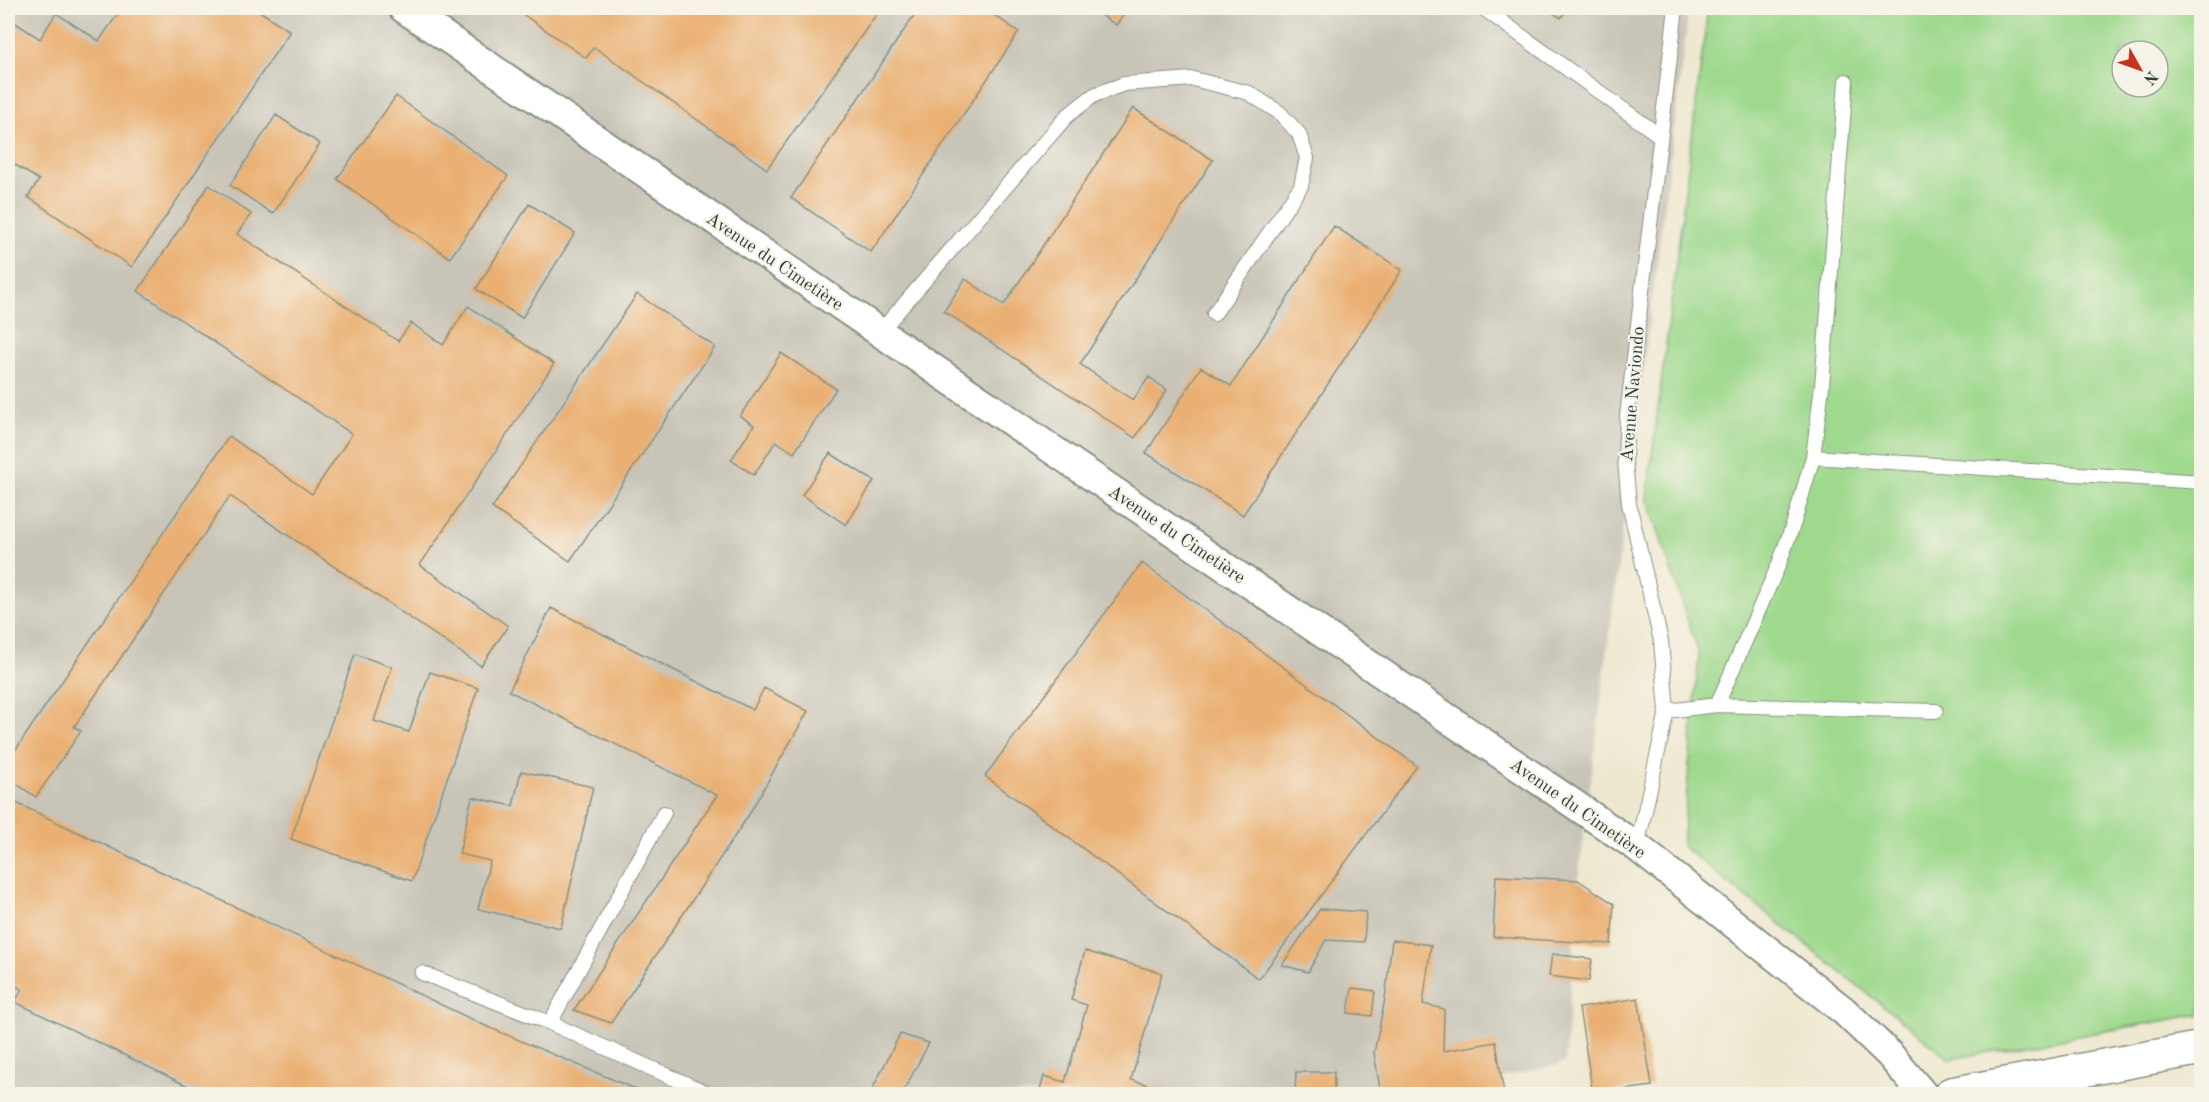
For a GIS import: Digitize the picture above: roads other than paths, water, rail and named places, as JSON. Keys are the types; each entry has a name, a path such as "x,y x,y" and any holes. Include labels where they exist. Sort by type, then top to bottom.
{"street":[{"name":"Avenue du Cimetière","path":"404,8 1637,848 1844,1011 1889,1054 1923,1095"},
{"path":"1951,1095 2202,1048"}],"lane":[{"path":"1483,8 1660,136"},
{"name":"Avenue Naviondo","path":"1637,848 1667,711 1660,641 1629,504 1624,461 1627,416 1676,8"},
{"path":"880,332 1067,116 1094,95 1124,84 1193,79 1249,93 1280,113 1299,134 1307,158 1301,186 1214,314"},
{"path":"1718,705 1779,564 1813,457 1822,386 1846,81"},
{"path":"1813,457 2202,482"},
{"path":"1667,711 1718,705 1936,711"},
{"path":"550,1023 664,813"},
{"path":"422,973 550,1023 709,1095"}]}
